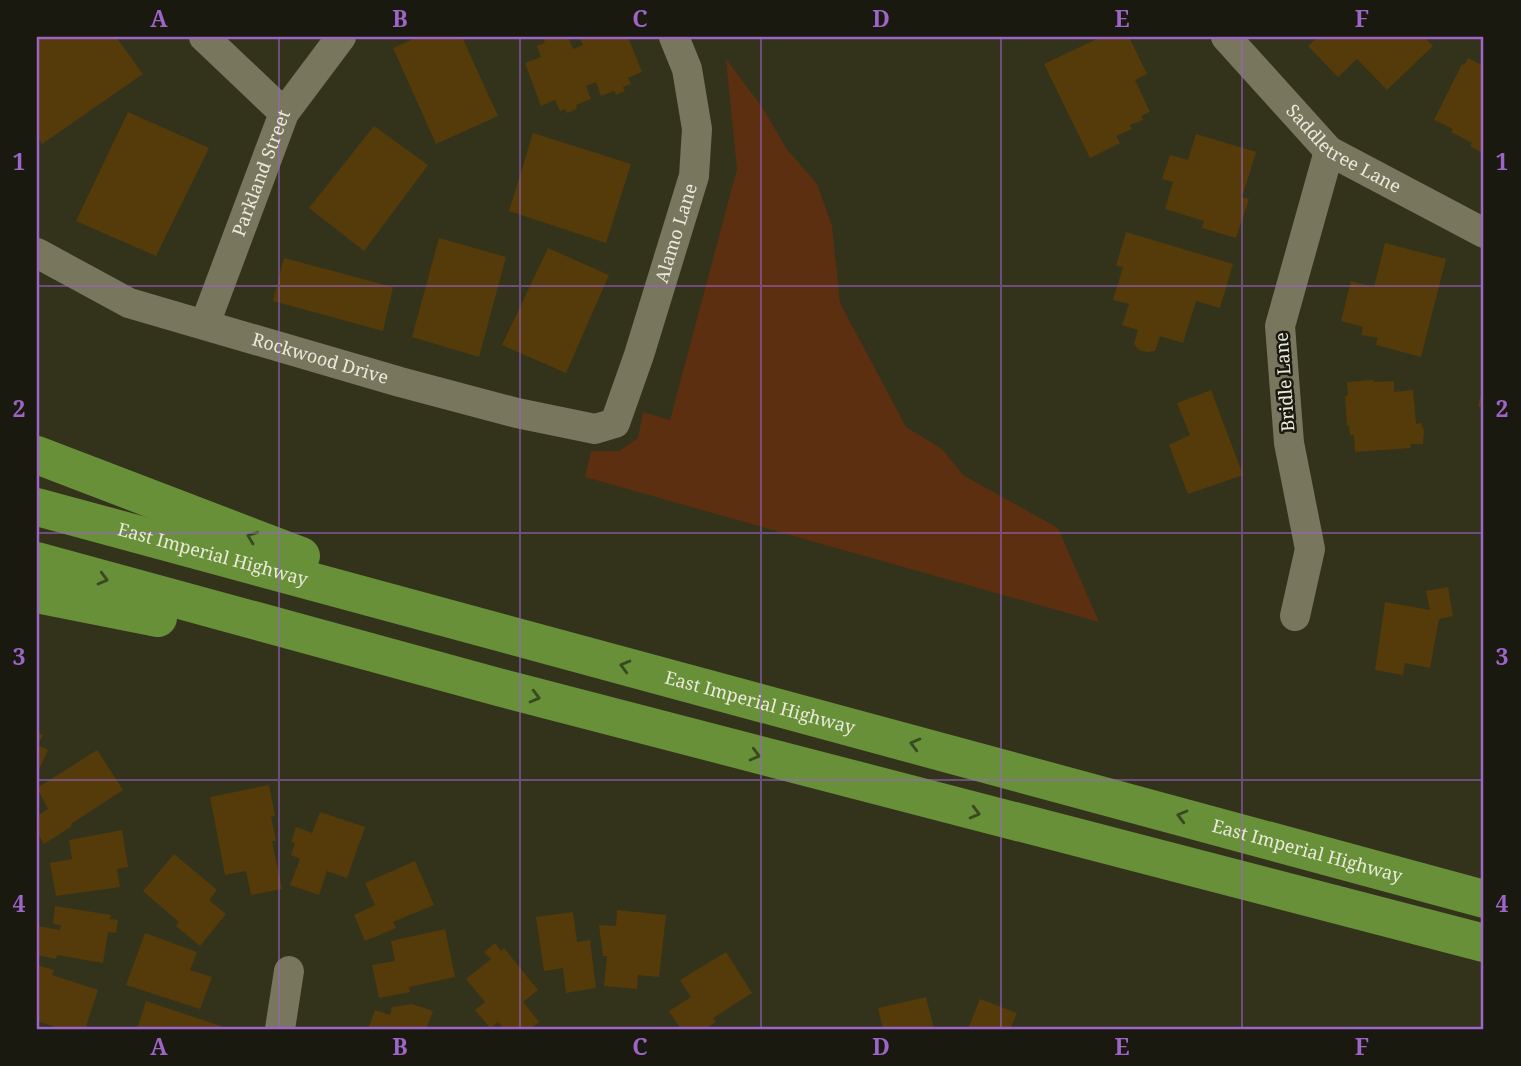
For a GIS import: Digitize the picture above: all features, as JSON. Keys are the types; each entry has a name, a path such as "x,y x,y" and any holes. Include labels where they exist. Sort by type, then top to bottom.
{"highway":[{"path":"37,455 499,632"},
{"name":"East Imperial Highway","path":"37,508 1484,899"},
{"path":"37,561 498,687 1484,943"},
{"path":"37,594 498,687"}],"street":[{"path":"204,37 284,113"},
{"name":"Parkland Street","path":"205,324 284,113 341,37"},
{"name":"Alamo Lane","path":"615,424 694,176 697,129 687,69 674,37"},
{"name":"Saddletree Lane","path":"1226,37 1329,151 1484,233"},
{"name":"Bridle Lane","path":"1295,616 1310,549 1289,443 1280,326 1329,151"},
{"name":"Rockwood Drive","path":"37,253 129,303 517,413 595,429 615,424"},
{"path":"280,1029 289,971"}],"shaded area":[{"path":"726,59 762,107 786,148 817,184 832,226 840,303 906,427 942,449 963,475 1058,528 1099,622 585,477 591,451 619,451 638,438 643,412 670,420 737,169"}],"building":[{"path":"44,37 116,37 143,74 42,144 37,135 37,42"},
{"path":"418,37 462,37 498,116 436,144 393,48"},
{"path":"568,37 573,49 583,45 579,37 628,37 642,72 628,78 631,84 623,87 625,91 616,95 614,91 601,96 596,82 586,86 591,99 576,105 577,109 567,113 565,109 560,111 555,100 541,106 525,63 541,57 537,46 545,43 543,39"},
{"path":"1101,37 1129,37 1147,74 1135,80 1150,112 1141,116 1143,120 1130,125 1132,129 1116,136 1120,143 1090,158 1044,64"},
{"path":"1318,37 1424,37 1433,46 1387,90 1357,59 1338,77 1308,46"},
{"path":"1468,58 1484,66 1484,154 1470,146 1472,143 1451,132 1453,129 1434,120 1462,64 1464,65"},
{"path":"128,112 209,148 156,256 76,221"},
{"path":"374,126 428,165 364,251 309,208"},
{"path":"533,133 631,164 606,243 509,211"},
{"path":"1196,134 1256,152 1242,197 1249,199 1236,238 1202,228 1204,221 1165,209 1173,182 1162,179 1170,155 1188,160"},
{"path":"1126,232 1233,264 1220,308 1196,301 1183,343 1160,336 1155,351 1139,350 1134,344 1138,330 1122,325 1129,304 1113,300 1123,267 1116,266"},
{"path":"439,238 506,257 479,357 412,337"},
{"path":"1385,243 1446,259 1421,357 1376,345 1378,338 1361,335 1363,327 1341,321 1351,281 1374,287"},
{"path":"548,248 609,275 566,373 502,345"},
{"path":"284,258 393,287 383,331 273,301"},
{"path":"1394,381 1394,392 1413,390 1416,424 1421,423 1424,430 1423,444 1410,444 1411,448 1355,452 1354,435 1350,435 1349,425 1347,426 1347,382"},
{"path":"1484,386 1484,408 1478,406"},
{"path":"1211,390 1243,475 1188,494 1169,445 1190,435 1177,403"},
{"path":"1448,587 1453,616 1439,619 1430,668 1405,663 1403,675 1375,670 1385,602 1430,610 1426,591"},
{"path":"37,732 43,735 38,745 48,750 37,774"},
{"path":"97,750 123,790 44,844 37,832 37,816 48,809 37,788"},
{"path":"269,785 275,816 271,817 276,841 272,841 282,889 251,895 246,871 225,875 210,797"},
{"path":"320,812 365,827 347,878 327,871 319,895 290,885 300,859 291,855 295,843 291,842 296,827 312,833"},
{"path":"122,830 128,867 117,869 120,887 56,896 50,863 72,859 69,840"},
{"path":"174,854 217,890 209,900 226,914 200,946 176,926 179,922 143,891"},
{"path":"415,861 434,905 393,922 396,928 365,941 354,915 375,905 365,883"},
{"path":"55,906 111,915 110,919 118,920 116,933 108,932 103,963 57,955 56,959 37,955 37,926 60,930 61,925 53,924"},
{"path":"617,910 666,915 659,977 638,975 637,989 604,986 607,956 603,956 599,925 616,926"},
{"path":"573,912 577,942 590,940 596,988 566,993 563,968 544,971 536,917"},
{"path":"445,929 455,977 409,987 410,992 379,998 372,965 395,961 391,941"},
{"path":"145,933 197,952 190,970 212,977 200,1009 126,985"},
{"path":"495,943 501,951 504,948 538,990 523,1002 539,1022 530,1029 504,1029 498,1022 490,1028 475,1010 485,1002 466,979 491,959 484,952"},
{"path":"726,952 752,993 713,1018 716,1022 704,1029 681,1029 669,1011 691,997 680,980"},
{"path":"37,965 54,970 52,975 98,990 85,1029 62,1029 37,1021"},
{"path":"926,997 934,1029 883,1029 878,1008"},
{"path":"980,999 1017,1013 1010,1029 968,1029"},
{"path":"146,1001 221,1026 220,1029 137,1029"},
{"path":"412,1004 433,1011 426,1029 369,1027 375,1010 390,1015 392,1007"}]}
